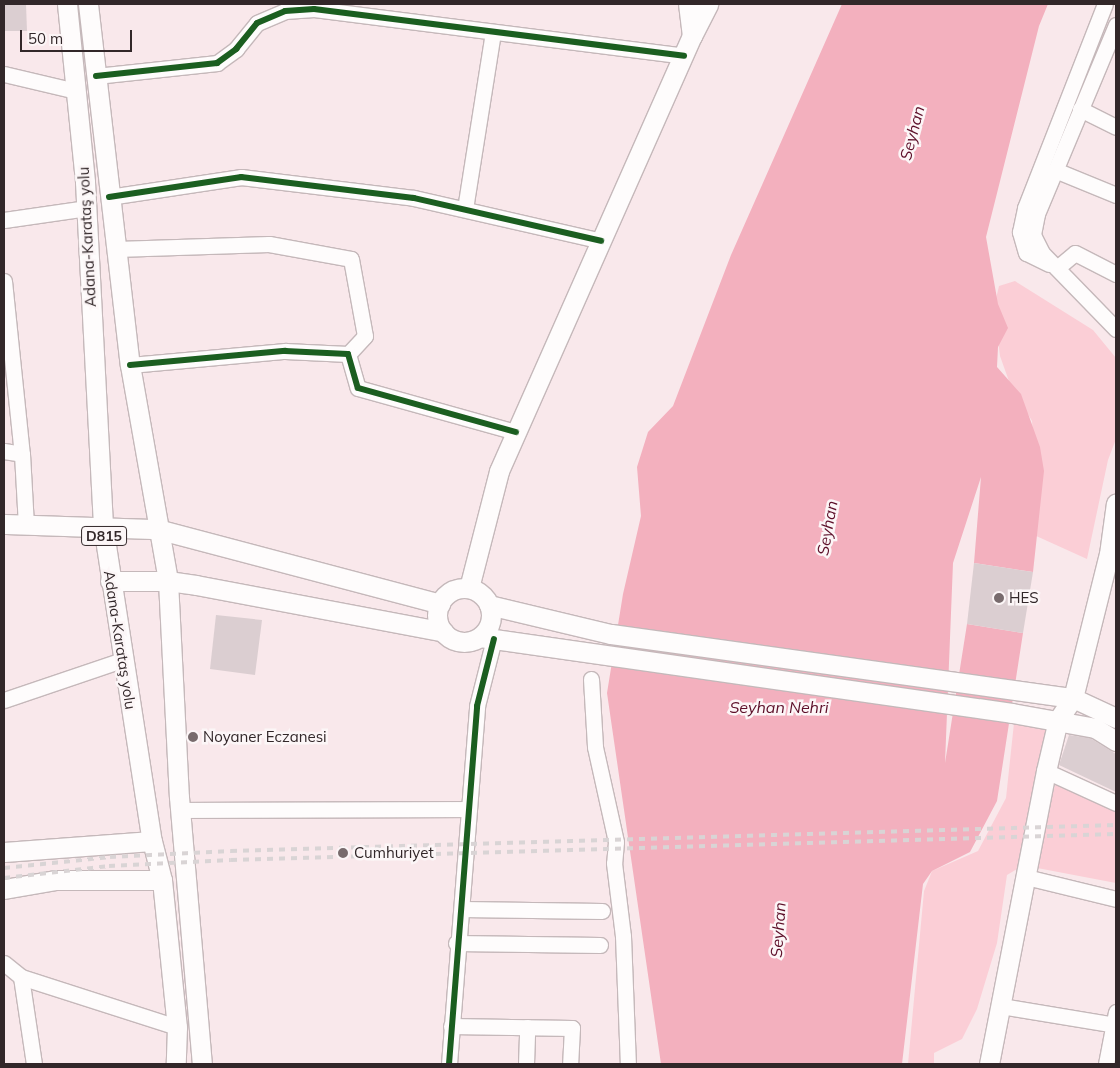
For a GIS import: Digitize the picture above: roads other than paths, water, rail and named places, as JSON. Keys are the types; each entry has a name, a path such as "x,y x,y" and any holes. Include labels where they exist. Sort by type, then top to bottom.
{"main road":[{"name":"Adana-Karataş yolu","path":"67,4 87,208 103,526 122,660 152,841 162,880 177,1026 176,1064"},
{"name":"Adana-Karataş yolu","path":"88,4 130,365 156,528 168,580 180,810 202,1064"},
{"path":"688,4 692,36"},
{"path":"469,588 499,471 692,36 708,4"},
{"path":"989,1064 1046,772 1058,720 1073,698 1113,554 1116,503"},
{"path":"4,524 156,528 440,604"},
{"path":"110,581 168,580 444,632 465,642 487,638 1012,712 1095,728 1116,741"},
{"path":"444,632 438,619 440,604 452,591 469,588 484,597 489,604 490,622 487,638"},
{"path":"489,604 611,634 1073,698 1116,718"},
{"path":"4,852 152,841"},
{"path":"4,889 56,880 162,880"}],"street":[{"path":"1057,268 1026,253 1020,232 1025,208 1051,137 1105,4"},
{"path":"96,76 217,63 236,49 257,24 285,11 314,9 684,56"},
{"path":"1116,25 1037,214 1033,235 1042,253 1116,329"},
{"path":"465,210 493,32"},
{"path":"4,74 76,91"},
{"path":"1080,109 1116,127"},
{"path":"1055,170 1116,195"},
{"path":"109,197 241,177 414,198 601,241"},
{"path":"4,220 87,208"},
{"path":"116,249 269,244 351,259 364,336 348,354"},
{"path":"1057,268 1074,253 1116,274"},
{"path":"4,285 9,380 22,454 26,526"},
{"path":"130,365 285,351 348,354"},
{"path":"348,354 358,388 516,432"},
{"path":"4,451 22,454"},
{"path":"449,1064 456,943 462,909 477,706 487,638"},
{"path":"4,700 122,660"},
{"path":"591,678 596,747 616,842 614,863 622,936 628,1064"},
{"path":"1046,772 1116,803"},
{"path":"180,810 469,809"},
{"path":"1026,877 1116,899"},
{"path":"462,909 602,911"},
{"path":"456,943 600,945"},
{"path":"4,963 21,977 177,1026"},
{"path":"21,977 34,1064"},
{"path":"1001,1006 1116,1020 1106,1064"},
{"path":"451,1026 572,1028 570,1064"},
{"path":"526,1064 527,1027"}],"water":[{"path":"842,4 1048,4 1039,26 986,237 998,304 1008,328 998,347 997,367 1021,394 1040,447 1044,471 1033,572 974,563 981,477 953,563 945,763 967,624 1023,633 997,801 970,852 932,871 923,884 902,1064 661,1064 607,693 623,594 641,516 637,467 648,432 673,406 731,255"}],"railway":[{"path":"4,868 110,857 231,851 1116,825"},
{"path":"4,878 109,866 231,860 1116,834"}],"place":[{"name":"HES","path":"999,598"},
{"name":"Noyaner Eczanesi","path":"193,737"},
{"name":"Cumhuriyet","path":"343,853"}],"water label":[{"name":"Seyhan","path":"912,133"},
{"name":"Seyhan","path":"827,528"},
{"name":"Seyhan Nehri","path":"779,707"},
{"name":"Seyhan","path":"778,930"}]}
